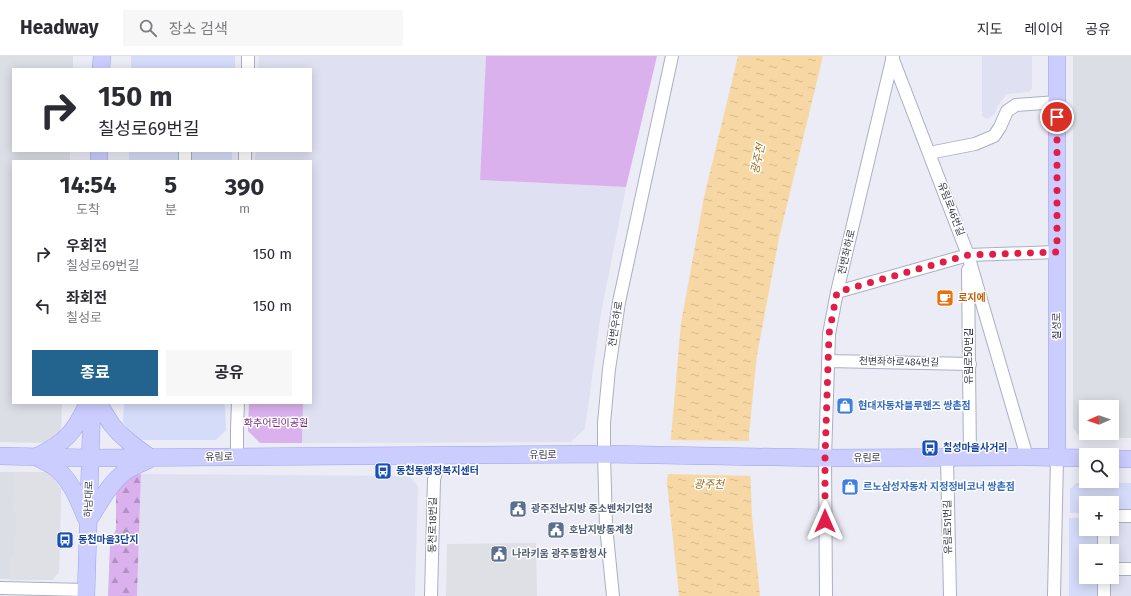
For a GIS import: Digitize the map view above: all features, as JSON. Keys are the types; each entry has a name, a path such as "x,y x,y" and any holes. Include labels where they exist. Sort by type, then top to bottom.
{"street":[{"path":"101,68 102,56"},
{"path":"248,56 248,68"},
{"name":"천변우하로","path":"613,596 606,526 604,423 607,387 618,302 672,56"},
{"name":"유림로46번길","path":"892,56 968,255 1027,457"},
{"name":"천변좌하로","path":"826,596 819,458 829,334 837,292 892,56"},
{"name":"칠성로","path":"1054,596 1057,458 1057,56"},
{"path":"929,153 975,144 994,136 1007,111 1016,104 1057,102"},
{"path":"837,292 968,255 1057,252"},
{"name":"유림로50번길","path":"968,255 970,458"},
{"name":"천변좌하로484번길","path":"828,361 970,364"},
{"path":"36,457 62,442 72,432 79,422 88,404"},
{"name":"하남대로","path":"86,593 92,404"},
{"path":"88,521 113,483 121,475 152,458 131,444 120,434 99,404"},
{"path":"237,457 238,404"},
{"name":"유림로","path":"7,456 152,458 621,454 819,458 1079,458"},
{"name":"동천로18번길","path":"431,596 434,480 440,456"},
{"path":"36,457 52,466 64,476 74,490 88,521"},
{"name":"유림로51번길","path":"947,458 950,596"},
{"path":"1119,459 1131,459"},
{"path":"1119,516 1131,516"},
{"path":"1119,569 1131,569"},
{"path":"1104,584 1104,596"},
{"path":"0,588 86,593"}],"shaded area":[{"path":"0,56 73,56 73,68 12,68 12,152 70,152 70,160 12,160 12,404 62,404 61,435 53,443 0,442"},
{"path":"131,56 235,56 235,68 131,68"},
{"path":"259,56 486,56 480,180 626,187 601,313 585,429 571,442 302,443 303,404 312,404 312,160 255,160 256,152 312,152 312,68 258,68"},
{"path":"982,56 1032,56 1032,89 1029,92 1007,94 999,104 994,115 987,119 982,116"},
{"path":"1073,56 1131,56 1131,438 1119,438 1119,400 1079,400 1079,436 1073,428"},
{"path":"129,152 179,152 178,160 129,160"},
{"path":"192,152 232,152 232,160 192,160"},
{"path":"124,404 225,405 226,430 216,440 136,440 123,422"},
{"path":"0,472 48,472 61,489 59,572 52,580 0,579"},
{"path":"14,472 48,472 61,489 59,572 52,580 9,580 10,556 15,556 16,513 13,513"},
{"path":"141,474 409,476 418,486 415,596 137,596"},
{"path":"1076,483 1079,483 1079,488 1119,488 1119,483 1131,483 1131,512 1119,513 1119,496 1079,496 1079,513 1070,513 1070,489"},
{"path":"1069,518 1079,518 1079,536 1099,536 1099,544 1079,544 1079,584 1099,584 1099,596 1069,596"},
{"path":"1119,521 1131,521 1131,564 1119,564 1119,544 1110,544 1109,536 1119,536"},
{"path":"536,543 537,596 446,596 447,544"},
{"path":"1131,574 1131,596 1110,596 1110,584 1119,584 1119,575"}],"green space":[{"path":"486,56 657,56 626,187 480,180"},
{"name":"화추어린이공원","path":"249,404 303,404 302,443 260,443 248,431"},
{"path":"141,474 137,596 108,596 110,545 116,529 116,494 121,484 130,476"}],"water":[{"name":"광주천","path":"738,56 823,56 779,238 757,355 749,434 752,516 760,596 679,596 667,483 681,323 704,197"}],"pier":[{"path":"669,440 751,441 753,476 666,474"}],"place":[{"name":"로지에","path":"945,298"},
{"name":"현대자동차블루핸즈 쌍촌점","path":"845,406"},
{"name":"칠성마을사거리","path":"930,448"},
{"name":"동천동행정복지센터","path":"383,471"},
{"name":"르노삼성자동차 지정정비코너 쌍촌점","path":"850,487"},
{"name":"광주전남지방 중소벤처기업청","path":"518,509"},
{"name":"호남지방통계청","path":"556,530"},
{"name":"동천마을3단지","path":"65,540"},
{"name":"나라키움 광주통합청사","path":"499,554"}],"route":[{"path":"825,521 825,458 829,334 837,292 968,255 1057,252 1057,117"}]}
